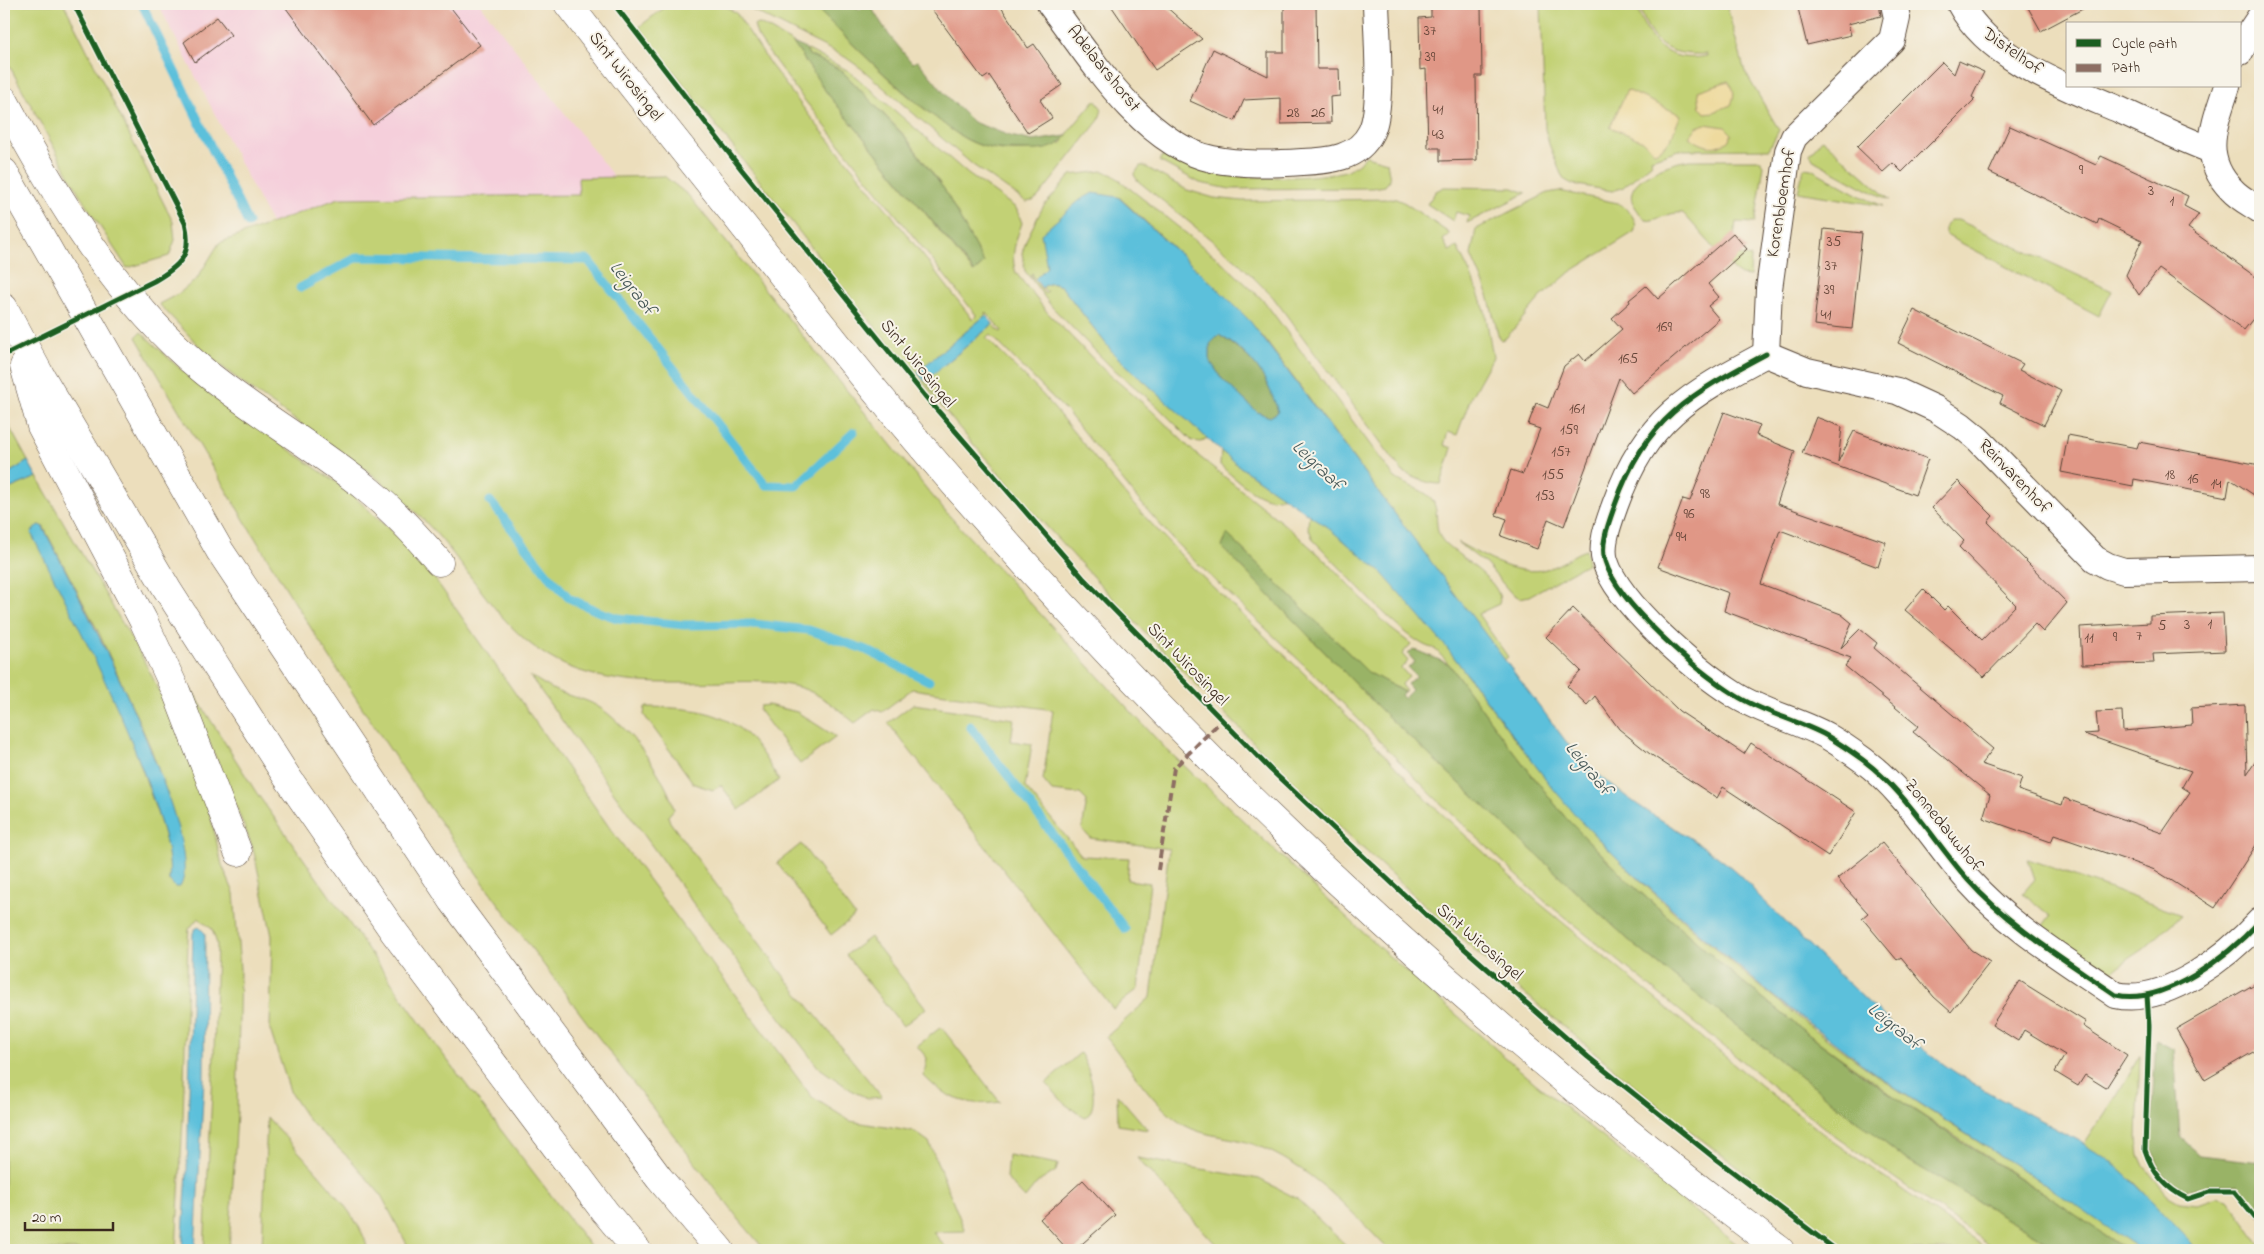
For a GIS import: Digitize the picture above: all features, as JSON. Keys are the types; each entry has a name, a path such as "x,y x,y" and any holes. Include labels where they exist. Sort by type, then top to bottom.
{"main road":[{"name":"Sint Wirosingel","path":"568,4 664,127 896,416 1000,535 1115,659 1248,796 1400,938 1565,1082 1700,1190 1780,1250"},
{"path":"4,100 71,216 102,259 164,334 204,371 245,403 368,489 420,540 439,562"},
{"path":"4,172 230,567 453,901 659,1178 720,1250"},
{"path":"10,319 41,426 143,620 172,682 238,852"},
{"path":"10,319 167,590 287,777 394,932 605,1212 637,1250"}],"street":[{"name":"Adelaarshorst","path":"1050,4 1121,96 1152,126 1182,147 1210,159 1248,164 1325,161 1348,156 1363,144 1372,132 1378,108 1376,4"},
{"name":"Korenbloemhof","path":"1766,354 1769,289 1788,151 1794,137 1892,40 1897,18 1894,4"},
{"name":"Distelhof","path":"1960,4 1978,28 1996,46 2022,63 2066,87"},
{"path":"2242,48 2260,17"},
{"name":"Distelhof","path":"2068,88 2211,150"},
{"path":"2226,88 2215,124 2211,150 2217,170 2232,191 2260,210"},
{"name":"Reinvarenhof","path":"1766,354 1807,371 1897,391 1936,410 1962,426 1978,439 2075,540 2095,559 2108,566 2124,571 2260,568"},
{"name":"Zonnedauwhof","path":"1766,354 1716,381 1663,420 1642,446 1624,480 1607,527 1604,559 1613,581 1639,610 1700,670 1736,696 1827,736 1863,760 1890,782 1968,880 2006,919 2116,995 2130,998 2148,995 2184,980 2241,942 2260,921"}],"shaded area":[{"path":"158,4 480,4 614,177 578,178 579,195 339,198 271,223"}],"green space":[{"path":"4,4 64,4 173,222 175,240 169,256 127,268 81,197 4,56"},
{"path":"669,4 723,4 737,14 770,64 811,118 890,213 973,320 977,316 798,92 757,35 754,25 760,24 793,43 827,93 973,272 984,263 944,189 906,137 841,70 809,55 806,49 849,71 968,174 1016,208 1022,223 1014,254 1016,273 1047,312 1104,370 1151,410 1196,454 1290,529 1326,561 1390,628 1411,644 1402,654 1408,661 1401,668 1409,677 1401,685 1406,691 1404,692 1368,672 1228,535 1222,547 1385,714 1633,944 1904,1158 2061,1250 2000,1250 1986,1242 1833,1135 1541,898 1432,795 1324,684 1178,545 1141,503 1068,413 990,334 986,338 1043,395 1133,504 1193,568 1334,702 1429,802 1538,902 1761,1086 1835,1143 1989,1250 1847,1250 1672,1117 1493,967 1356,842 1267,756 1133,620 1048,528 967,437 852,299 639,27","holes":["986,312 1002,331 1000,332 993,324 925,381 939,400 907,361 917,372 986,315"]},
{"path":"740,4 791,4 795,9 801,4 814,4 818,10 913,100 959,135 979,145 1000,150 1021,150 1042,148 1062,143 1070,130 1095,100 1102,109 1099,120 1039,196 1033,201 1026,202 973,165 862,69 845,57"},
{"path":"814,4 854,4 859,10 869,4 889,35 912,63 918,61 945,94 973,122 1010,136 1033,141 1066,136 1054,146 1031,150 1007,150 989,147 964,138 901,89 845,37"},
{"path":"1541,4 1636,4 1646,29 1660,47 1669,53 1692,58 1707,56 1707,54 1680,53 1661,45 1648,29 1639,4 1726,4 1745,72 1779,130 1769,149 1678,150 1651,159 1652,163 1622,188 1612,191 1572,184 1565,180 1549,144 1545,129"},
{"path":"793,43 806,49 809,55 841,70 905,137 944,189 984,263 974,272 827,93"},
{"path":"1822,139 1890,200 1815,161 1810,154"},
{"path":"1168,150 1208,171 1220,174 1257,177 1300,177 1336,173 1348,170 1366,156 1387,162 1390,180 1385,186 1373,188 1230,189 1200,183 1159,161"},
{"path":"1690,160 1760,160 1764,165 1755,223 1736,222 1732,254 1751,257 1750,276 1741,275 1734,270 1683,213 1646,220 1636,208 1632,198 1633,189 1639,181 1659,169"},
{"path":"1140,166 1144,166 1187,190 1214,198 1242,201 1396,199 1449,233 1443,240 1449,251 1457,247 1471,275 1485,311 1493,357 1471,397 1457,435 1448,432 1444,445 1452,448 1441,484 1421,480 1402,471 1273,297 1235,259 1138,181 1134,175"},
{"path":"1804,168 1811,169 1862,197 1883,206 1798,192"},
{"path":"1103,171 1113,175 1222,262 1264,301 1394,477 1431,498 1436,508 1438,531 1443,541 1488,579 1499,596 1499,604 1478,614 1508,657 1504,660 1263,337 1219,290 1119,197 1039,276 1035,279 1032,276 1033,273 1030,275 1045,294 1048,291 1046,292 1042,288 1046,285 1061,286 1114,354 1207,438 1201,442 1192,441 1156,405 1109,365 1052,307 1025,271 1022,253 1027,238 1043,207 1071,175"},
{"path":"664,176 689,196 943,509 1164,747 1381,949 1535,1083 1744,1250 1389,1250 1343,1203 1293,1164 1253,1144 1200,1132 1173,1118 1142,1085 1106,1037 1151,997 1169,849 1090,838 1082,829 1087,801 1080,794 1052,791 1043,780 1053,710 912,689 882,712 874,709 855,723 821,697 789,685 753,682 666,683 627,681 608,678 569,667 547,656 510,626 451,551 410,507 356,462 240,381 213,359 159,304 178,294 197,279 219,243 339,198 579,195 578,178"},
{"path":"1444,187 1513,188 1526,193 1467,223 1469,216 1456,212 1453,221 1427,204 1436,191"},
{"path":"1559,191 1618,203 1629,211 1634,219 1634,232 1570,272 1540,298 1506,338 1501,340 1487,291 1471,255 1476,229 1548,193"},
{"path":"1950,220 1958,220 2112,291 2099,316 1948,236 1945,233 1945,226"},
{"path":"141,332 216,399 346,489 403,542 435,579 609,827 812,1097 850,1121 915,1132 929,1142 965,1231 933,1232 948,1250 765,1250 701,1171 544,965 467,861 391,751 278,576 206,457 136,337"},
{"path":"1219,335 1242,352 1257,367 1279,411 1270,417 1257,412 1222,379 1210,361 1210,344"},
{"path":"4,417 28,461 4,476"},
{"path":"1221,451 1243,469 1283,496 1276,499 1268,498 1250,490 1220,465"},
{"path":"37,477 142,657 173,717 209,809 222,865 234,893 240,969 237,1113 229,1250 204,1250 214,1054 217,944 212,929 198,918 189,929 188,939 183,1118 176,1250 4,1250 4,491","holes":["38,525 43,526 98,631 150,746 170,803 180,840 169,881 170,870 167,847 138,758 97,658"]},
{"path":"1309,514 1362,555 1406,598 1444,644 1513,736 1584,823 1623,864 1691,927 1761,987 1834,1045 1910,1098 2055,1191 2140,1250 2126,1250 2057,1202 1902,1102 1805,1032 1733,974 1631,884 1565,817 1503,738 1449,664 1434,648 1423,644 1408,634 1372,602 1313,540 1308,526"},
{"path":"1227,534 1368,672 1404,692 1401,695 1404,698 1412,690 1407,684 1416,676 1408,668 1415,662 1408,654 1413,649 1449,664 1503,738 1565,817 1631,884 1733,974 1805,1032 1871,1081 1957,1139 2057,1202 2126,1250 2061,1250 1904,1158 1633,944 1385,714 1222,547"},
{"path":"1457,542 1504,565 1529,571 1555,566 1586,550 1588,563 1529,596 1520,598 1511,593 1486,564"},
{"path":"530,676 557,691 597,706 632,737 654,766 670,796 674,809 668,816 670,822 783,975 882,1097 868,1098 854,1092 818,1067 698,910"},
{"path":"191,689 256,792 438,1048 593,1250 410,1250 381,1195 351,1160 309,1121 291,1094 270,1030 272,936 253,848 206,734"},
{"path":"913,704 1014,719 1011,741 1032,744 1025,787 1082,856 1129,858 1127,880 1150,883 1138,989 1113,1009 888,723"},
{"path":"768,705 797,712 836,737 800,764 759,710 760,706"},
{"path":"645,707 676,708 705,712 732,723 755,744 779,780 739,810 721,785 713,790 694,784 644,715"},
{"path":"801,844 855,916 831,935 777,863"},
{"path":"2028,859 2181,915 2144,949 2117,967 2109,975 2038,932 2050,916 2023,893 2035,879"},
{"path":"870,937 926,1008 903,1026 846,955"},
{"path":"941,1027 1000,1102 978,1103 959,1100 949,1096 924,1076 927,1058 917,1046"},
{"path":"2156,1040 2174,1050 2180,1137 2200,1155 2260,1162 2260,1216 2238,1185 2210,1185 2183,1191 2162,1174 2150,1145"},
{"path":"1080,1053 1090,1076 1093,1096 1093,1105 1090,1113 1085,1118 1065,1104 1046,1083"},
{"path":"2140,1055 2137,1138 2139,1155 2144,1166 2167,1195 2179,1202 2197,1204 2217,1197 2228,1200 2260,1244 2260,1250 2197,1250 2135,1183 2111,1163 2084,1145 2117,1095"},
{"path":"1117,1094 1148,1130 1118,1125"},
{"path":"267,1117 341,1201 364,1236 367,1250 262,1250"},
{"path":"1008,1155 1058,1164 1056,1171 1037,1183 1025,1198 1006,1178"},
{"path":"1137,1158 1259,1179 1296,1198 1351,1250 1221,1250"}],"sand":[{"path":"1728,81 1734,92 1731,105 1714,112 1705,113 1700,107 1698,91"},
{"path":"1627,90 1681,115 1668,142 1660,150 1654,152 1643,141 1610,127"},
{"path":"1705,124 1725,127 1732,134 1728,141 1713,147 1699,143 1689,137 1697,127"}],"water":[{"path":"1093,193 1118,197 1250,321 1574,752 1628,798 1720,858 1733,869 1856,991 1936,1059 1980,1088 2064,1133 2107,1159 2143,1192 2197,1250 2140,1250 2049,1187 1909,1097 1772,995 1707,940 1623,864 1578,818 1551,786 1447,648 1380,571 1327,527 1243,469 1221,451 1114,354 1061,286 1051,284 1042,288 1035,279 1047,267 1041,234 1080,200","holes":["1219,335 1231,342 1257,367 1269,387 1278,412 1270,417 1257,412 1222,379 1210,361 1210,344"]},
{"path":"986,315 993,324 925,381 917,372"},
{"path":"28,461 37,477 4,491 4,476"},
{"path":"38,525 42,526 80,599 133,709 157,766 175,818 184,860 180,887 175,887 169,880 169,860 162,829 153,799 127,730 81,631 31,533"},
{"path":"199,927 205,933 204,1079 195,1250 182,1250 187,1172 193,933"}],"building":[{"path":"283,4 448,4 480,45 373,125"},
{"path":"928,4 999,4 1028,48 1034,44 1062,85 1040,100 1052,118 1028,133 989,75 983,79"},
{"path":"1110,4 1163,4 1202,39 1155,70"},
{"path":"1284,4 1316,4 1317,69 1339,69 1340,96 1330,97 1331,123 1281,124 1281,98 1244,100 1235,121 1190,101 1213,49 1268,76 1268,52 1284,52"},
{"path":"1431,4 1481,4 1482,76 1476,76 1477,160 1440,161 1440,148 1428,148 1426,69 1420,70 1419,18 1431,17"},
{"path":"1797,4 1879,4 1881,16 1848,24 1851,35 1807,45"},
{"path":"2026,4 2092,4 2041,31"},
{"path":"217,17 231,35 195,62 184,42"},
{"path":"1959,61 1984,72 1972,97 1975,99 1902,172 1893,163 1883,172 1857,147 1942,62 1954,74"},
{"path":"2010,126 2096,165 2101,156 2188,196 2184,206 2199,214 2188,228 2260,280 2260,310 2244,330 2159,269 2139,295 2126,275 2142,240 2099,219 2097,224 1989,172"},
{"path":"1824,229 1862,233 1852,329 1814,325"},
{"path":"1733,233 1747,249 1708,284 1719,297 1708,306 1719,319 1632,393 1619,378 1564,526 1548,519 1537,549 1501,536 1507,519 1496,515 1511,470 1523,474 1540,429 1528,425 1536,403 1548,408 1564,366 1579,354 1585,361 1622,329 1612,318 1646,286 1658,299"},
{"path":"1914,310 2023,364 2019,370 2061,391 2044,425 2000,403 2003,396 1898,343"},
{"path":"1724,412 1760,425 1756,435 1795,451 1777,504 1886,542 1878,567 1780,530 1761,584 1841,614 1852,623 1841,648 1860,629 1877,643 1874,648 1993,749 1981,764 2022,778 2018,790 2062,805 2064,798 2162,833 2190,792 2182,787 2191,771 2084,734 2098,733 2096,712 2122,711 2123,731 2192,725 2191,708 2245,705 2247,774 2260,755 2260,839 2215,908 2155,870 2054,835 2051,842 1983,818 1990,795 1913,732 1918,726 1845,666 1851,658 1724,611 1729,593 1658,567 1683,499 1690,501"},
{"path":"1816,417 1842,427 1838,462 1854,431 1928,459 1915,495 1802,453"},
{"path":"2068,435 2137,448 2139,442 2260,465 2260,499 2230,479 2227,497 2134,479 2133,486 2061,472"},
{"path":"1958,481 1993,516 1988,522 2067,603 2043,632 2035,624 1984,677 1905,610 1923,589 1944,610 1948,606 1982,640 2016,605 1959,547 1964,541 1932,508"},
{"path":"1573,608 1679,711 1744,754 1751,743 1856,812 1828,856 1723,787 1717,798 1650,754 1619,729 1595,696 1587,705 1567,686 1581,671 1546,637"},
{"path":"2223,613 2225,651 2153,654 2154,663 2082,665 2080,627 2150,623 2150,616"},
{"path":"1882,843 1971,950 1990,962 1951,1012 1934,997 1901,957 1897,960 1862,918 1868,913 1837,879"},
{"path":"2020,981 2086,1022 2083,1026 2127,1055 2106,1088 2085,1075 2078,1086 2055,1072 2065,1055 2024,1030 2018,1041 1992,1025"},
{"path":"2260,981 2260,1048 2205,1080 2176,1029"},
{"path":"1083,1180 1115,1215 1075,1250 1068,1250 1040,1219"}],"waterway":[{"path":"142,4 248,223"},
{"name":"Leigraaf","path":"300,288 358,257 588,260 766,485 796,486 854,432"},
{"path":"490,501 548,575 569,598 597,611 617,618 684,625 754,624 809,630 864,649 929,681"},
{"path":"970,726 1125,929"}],"marked path":[{"path":"1158,870 1174,768 1222,720"}],"cycle path":[{"path":"4,355 163,276 177,264 186,251 187,234 185,223 74,4"},
{"path":"614,4 742,170 925,396 1083,578 1271,770 1425,914 1588,1057 1717,1160 1836,1250"},
{"path":"1766,354 1714,383 1673,412 1641,450 1627,475 1604,540 1605,561 1625,597 1661,635 1700,670 1735,695 1757,707 1827,736 1863,760 1906,801 1955,865 1984,897 2038,942 2116,995 2135,996 2155,993 2195,975 2231,948 2260,921"},
{"path":"2147,995 2149,1026 2145,1150 2148,1158 2161,1179 2180,1195 2188,1199 2209,1192 2234,1192 2260,1224"}]}
